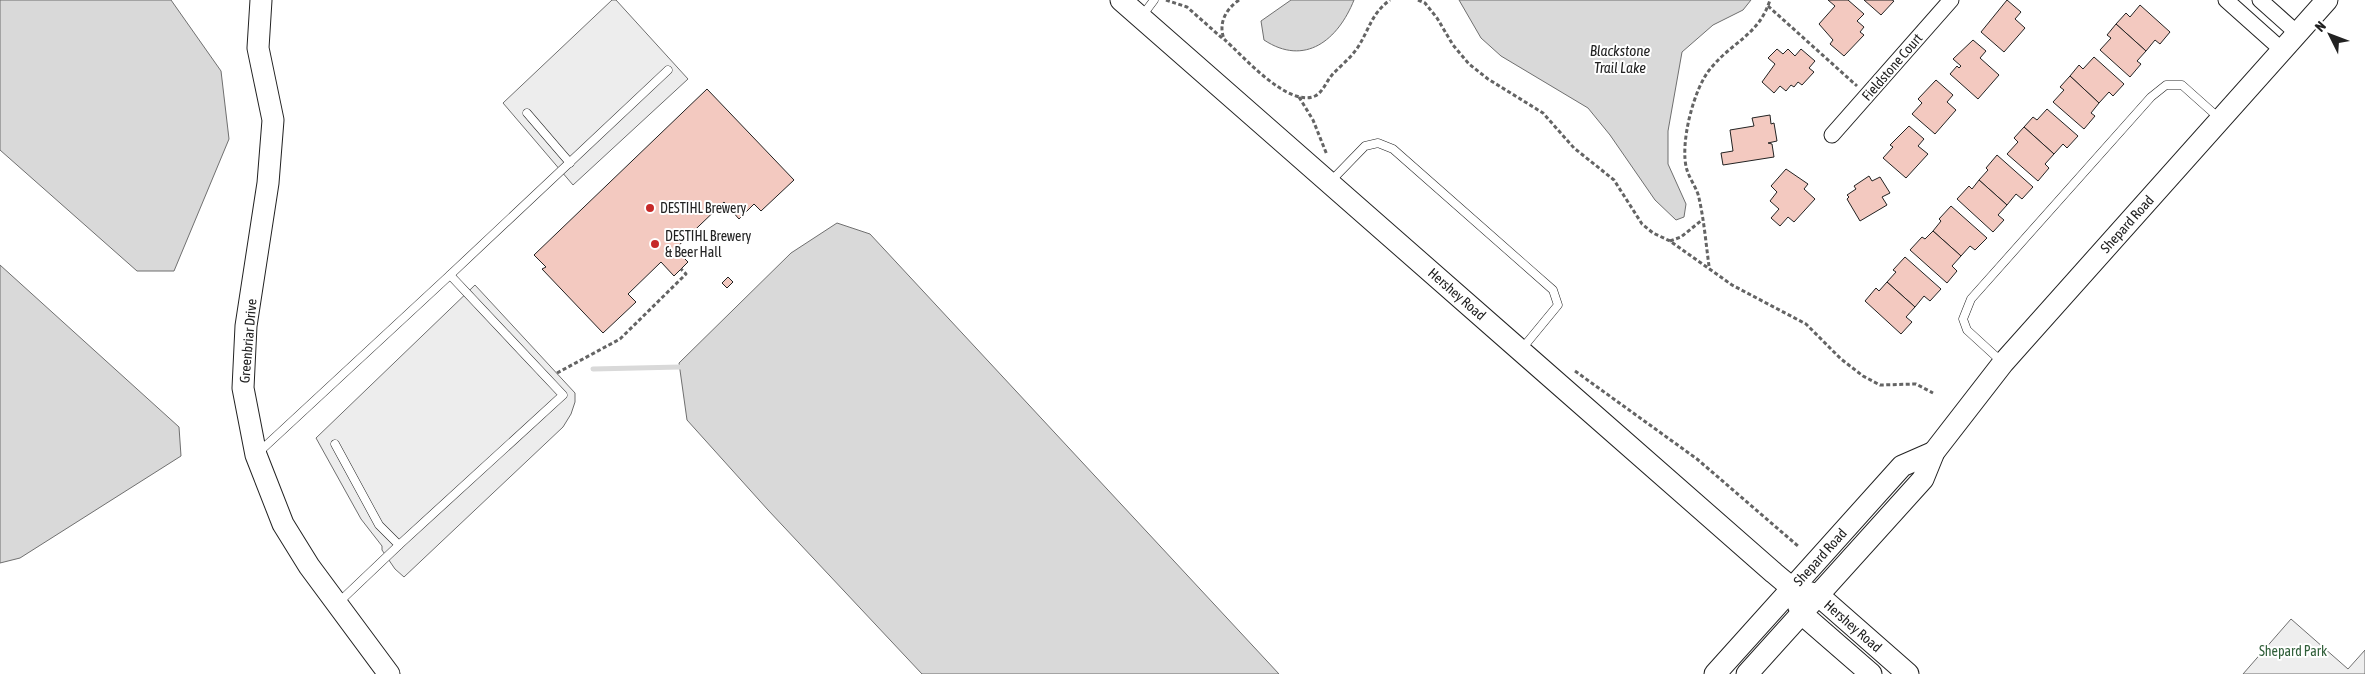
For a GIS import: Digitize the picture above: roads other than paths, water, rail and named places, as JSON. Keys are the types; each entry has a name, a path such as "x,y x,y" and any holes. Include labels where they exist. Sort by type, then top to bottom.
{"street":[{"name":"Greenbriar Drive","path":"261,0 258,48 273,120 268,183 246,326 243,388 256,455 283,524 309,566 389,674"},
{"name":"Hershey Road","path":"1121,0 1792,588 1818,595 1908,674"},
{"name":"Fieldstone Court","path":"1832,135 1951,0"},
{"path":"2226,0 2282,50"},
{"path":"2260,0 2297,33"},
{"name":"Shepard Road","path":"1747,674 1923,479 1934,452 2003,363 2327,0"},
{"name":"Shepard Road","path":"1715,674 1902,466 1934,452"},
{"name":"Hershey Road","path":"1792,588 1802,614 1872,674"}],"lane":[{"path":"1140,17 1154,0"},
{"path":"256,455 668,70"},
{"path":"2003,363 1967,330 1963,319 1971,299 2151,97 2166,85 2182,85 2220,119"},
{"path":"527,113 570,163"},
{"path":"1329,182 1365,146 1378,143 1393,149 1553,290 1558,306 1521,350"},
{"path":"338,603 563,395 450,275"},
{"path":"335,444 379,526 399,545"}],"water":[{"path":"0,0 171,0 221,71 229,139 174,271 137,271 0,150"},
{"path":"1291,0 1354,0 1339,27 1329,37 1318,45 1306,50 1293,51 1279,48 1264,40 1261,21"},
{"name":"Blackstone Trail Lake","path":"1459,0 1751,0 1743,10 1713,25 1682,52 1668,131 1668,164 1686,204 1684,217 1676,220 1655,200 1610,135 1588,108 1501,56 1481,38"},
{"path":"837,223 870,234 1279,674 922,674 768,510 687,420 679,363 791,253"},
{"path":"0,265 179,427 181,456 20,558 0,563"}],"waterway":[{"path":"593,369 680,367"}],"place":[{"name":"DESTIHL Brewery","path":"650,208"},
{"name":"DESTIHL Brewery & Beer Hall","path":"655,244"}],"park label":[{"name":"Shepard Park","path":"2293,651"}]}
